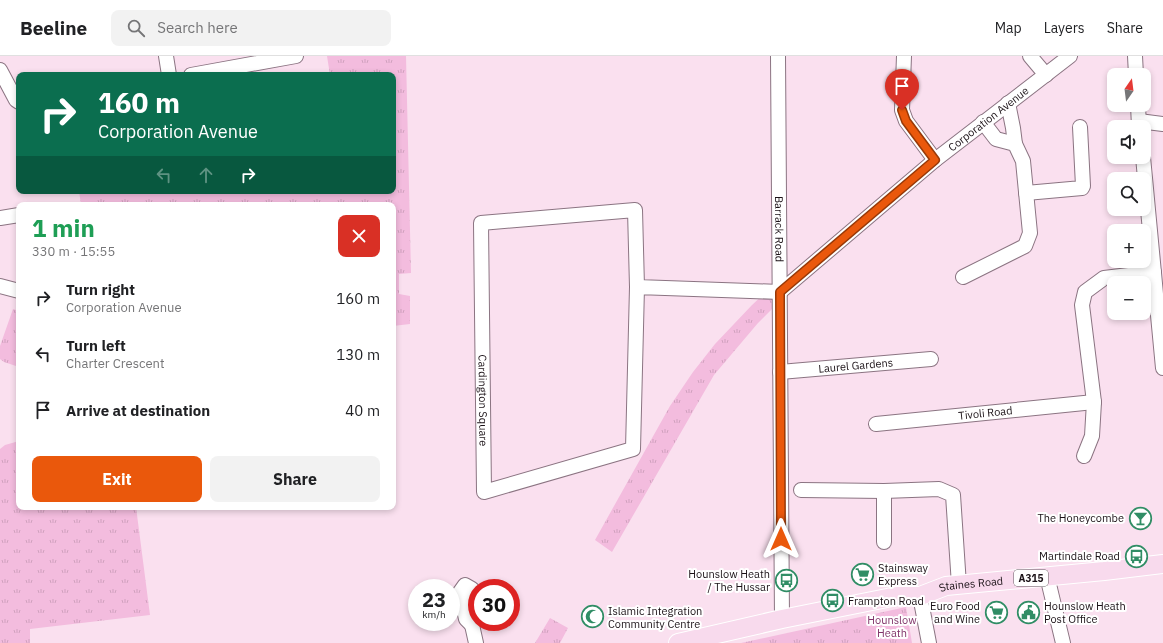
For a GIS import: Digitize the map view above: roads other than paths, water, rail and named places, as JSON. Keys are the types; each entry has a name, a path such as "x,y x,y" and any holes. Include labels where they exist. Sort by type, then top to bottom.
{"main road":[{"name":"Staines Road","path":"782,619 897,596 920,596 938,588 1163,564"},
{"name":"A315","path":"678,643 782,619"}],"street":[{"path":"166,56 169,72"},
{"path":"208,72 296,56"},
{"name":"Barrack Road","path":"778,56 782,619"},
{"path":"904,56 902,110 906,121 935,160"},
{"path":"1030,56 1046,74"},
{"name":"Corporation Avenue","path":"780,292 935,160 1070,56"},
{"path":"1135,56 1136,68"},
{"path":"0,70 16,100"},
{"path":"962,277 1025,246 1030,233 1023,161 1015,144 1008,103"},
{"path":"983,122 996,139 1015,144"},
{"path":"1151,124 1163,124"},
{"path":"1026,193 1082,188 1080,127"},
{"path":"1144,164 1163,368"},
{"name":"Cardington Square","path":"635,210 637,287 633,449 484,492 481,223 635,210"},
{"path":"0,218 16,215"},
{"path":"1084,456 1092,436 1094,402 1082,305 1085,292 1104,278 1154,272"},
{"path":"0,286 16,290"},
{"path":"637,287 780,292"},
{"name":"Laurel Gardens","path":"780,372 931,359"},
{"name":"Tivoli Road","path":"876,424 1094,402"},
{"path":"801,490 884,491 939,489 953,496 959,585"},
{"path":"884,491 884,542"},
{"path":"1047,576 1063,643"},
{"path":"920,596 929,643"},
{"path":"476,631 476,643"}],"place":[{"name":"The Honeycombe","path":"1140,518"},
{"name":"Martindale Road","path":"1136,556"},
{"name":"Stainsway Express","path":"862,574"},
{"name":"Hounslow Heath / The Hussar","path":"786,580"},
{"name":"Frampton Road","path":"833,601"},
{"name":"Euro Food and Wine","path":"996,612"},
{"name":"Hounslow Heath Post Office","path":"1029,612"},
{"name":"Islamic Integration Community Centre","path":"592,617"}],"park label":[{"name":"Hounslow Heath","path":"892,626"}]}
